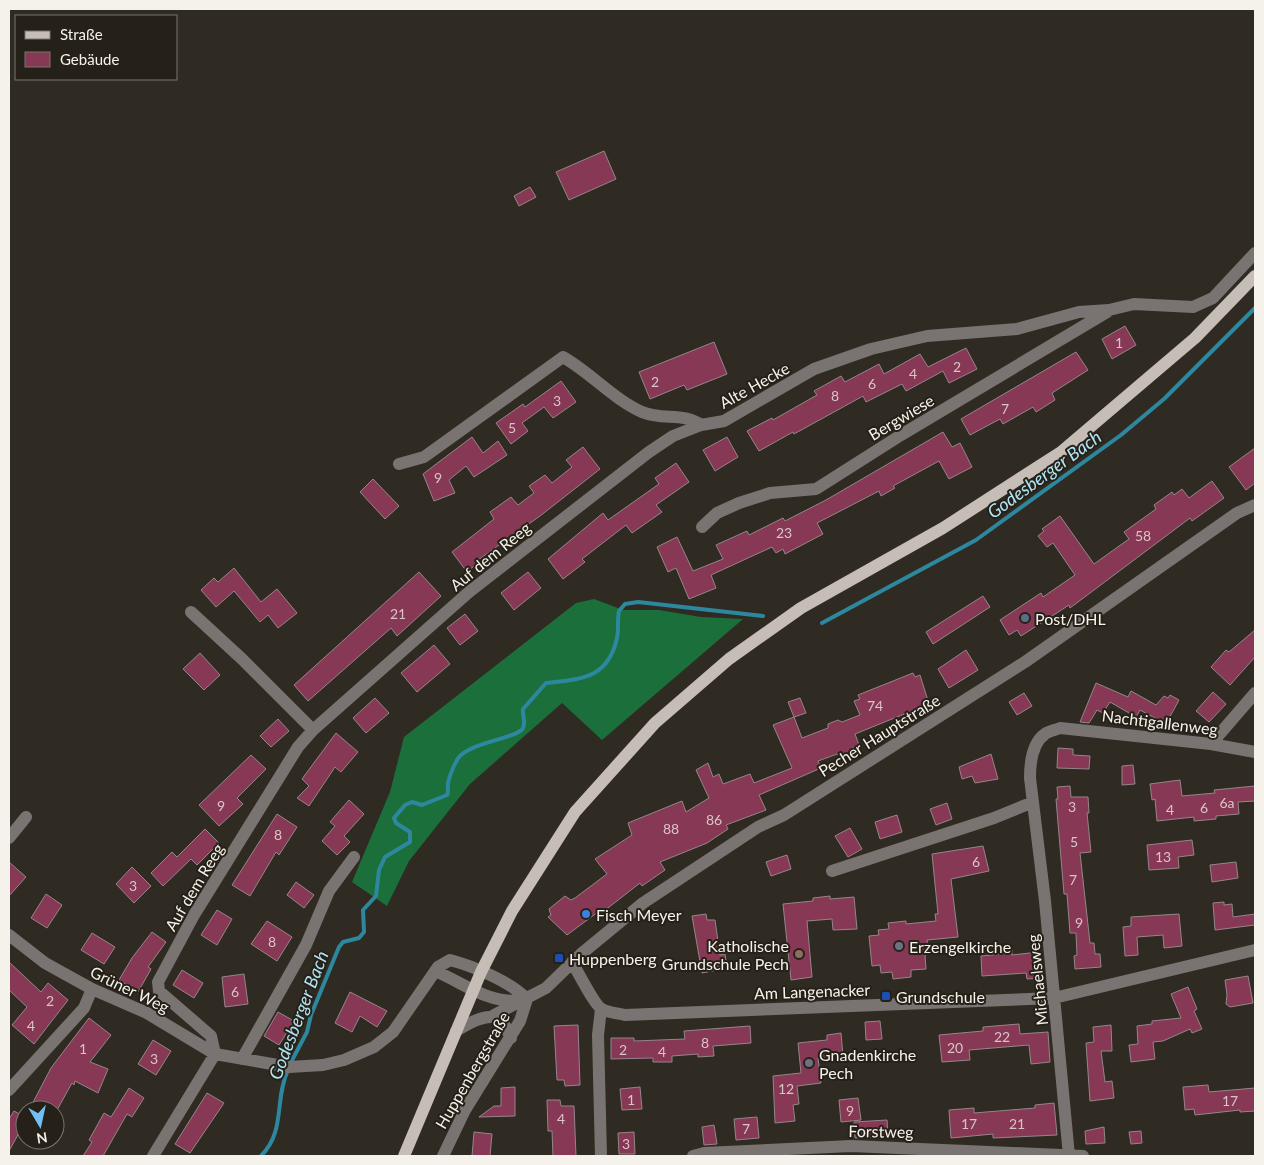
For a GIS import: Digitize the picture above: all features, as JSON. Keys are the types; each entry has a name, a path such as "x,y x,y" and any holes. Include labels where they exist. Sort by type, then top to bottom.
{"main road":[{"path":"404,1156 474,989 512,911 575,812 622,757 691,690 729,659 802,608 943,528 1061,452 1196,338 1255,276"}],"street":[{"path":"1109,310 1134,304 1193,307 1213,298 1255,253"},
{"name":"Alte Hecke","path":"702,425 724,421 814,369 871,349 927,336 1017,328 1079,312 1109,310"},
{"name":"Bergwiese","path":"702,527 718,513 739,503 770,493 816,489 901,435 1109,310"},
{"path":"399,464 424,457 563,357 590,374 620,399 644,413 691,418 702,425"},
{"name":"Auf dem Reeg","path":"215,1054 211,1036 159,991 158,982 194,915 298,747 313,730 469,592 649,452 673,436 702,425"},
{"name":"Pecher Hauptstraße","path":"456,1031 469,1023 494,1015 546,988 572,962 643,903 758,827 784,815 1025,662 1185,552 1237,513 1255,505"},
{"path":"191,612 248,665 313,730"},
{"path":"1210,744 1255,693"},
{"name":"Nachtigallenweg","path":"1060,728 1210,744 1255,752"},
{"name":"Michaelsweg","path":"1060,728 1045,734 1035,748 1030,765 1069,1156"},
{"path":"832,871 994,818 1033,802"},
{"path":"9,838 26,817"},
{"path":"242,1060 306,944 329,891 354,857"},
{"name":"Grüner Weg","path":"9,935 45,963 92,990 147,1013 215,1054 278,1066 301,1068 344,1060 374,1047 393,1032 435,971"},
{"name":"Am Langenacker","path":"601,1009 625,1015 1054,998 1255,950"},
{"path":"474,989 435,971 438,966 450,960 482,972 519,990 527,999"},
{"path":"572,962 583,979 594,1004 601,1009 598,1035 601,1156"},
{"name":"Pecher Hauptstraße","path":"474,989 506,1002 527,999"},
{"path":"9,1090 84,1008 92,990"},
{"name":"Huppenbergstraße","path":"443,1156 465,1110 511,1038 520,1021 527,999"},
{"path":"494,1015 501,1018 511,1038"},
{"path":"153,1156 215,1054"},
{"name":"Forstweg","path":"693,1156 704,1153 850,1146 1083,1156"}],"green space":[{"path":"594,599 623,610 659,610 701,617 743,619 602,740 562,703 470,784 409,861 387,906 352,882 390,792 404,737 576,603"}],"building":[{"path":"604,151 616,179 569,200 556,172"},
{"path":"530,187 536,197 519,206 514,196"},
{"path":"1125,326 1136,345 1112,359 1102,339"},
{"path":"714,342 727,374 687,390 684,385 650,399 639,372"},
{"path":"966,348 977,369 949,383 943,371 906,391 902,384 866,402 863,396 759,451 747,431 772,418 773,420 817,395 814,391 841,376 845,382 879,364 884,374 920,354 928,367"},
{"path":"1076,352 1088,370 1052,393 1055,400 1036,412 1033,407 1003,424 1000,419 970,435 961,419"},
{"path":"561,381 576,402 553,418 544,407 522,423 528,431 511,444 496,423 523,404 525,407"},
{"path":"943,432 952,447 960,443 972,467 949,479 939,461 893,486 895,488 881,496 879,491 817,523 823,534 785,554 783,549 776,553 772,547 711,575 716,588 689,599 676,568 668,572 657,547 677,537 693,571 723,559 716,545 747,531 749,535 783,518 785,521 826,500"},
{"path":"472,437 483,453 498,441 507,455 474,477 466,466 449,480 455,493 434,501 423,474"},
{"path":"727,437 738,457 715,471 703,450"},
{"path":"583,447 600,469 540,516 478,560 479,562 467,572 452,552 494,519 490,512 511,497 518,505 534,493 529,486 545,475 552,483 572,467 566,460"},
{"path":"1255,448 1255,483 1246,490 1229,467"},
{"path":"676,463 689,482 656,505 662,512 632,533 626,525 582,559 585,562 563,579 548,559 603,513 608,520 659,484 655,478"},
{"path":"373,479 399,506 385,519 360,492"},
{"path":"1212,481 1224,498 1192,521 1190,518 1070,608 1069,605 1021,636 1017,630 1009,635 1000,620 1041,593 1043,597 1075,575 1053,543 1047,547 1038,536 1044,531 1042,529 1060,516 1094,564 1129,539 1124,532 1156,509 1154,505 1172,492 1174,495 1182,489 1189,498"},
{"path":"234,568 261,602 277,589 297,613 278,628 268,615 260,622 234,591 216,607 201,590 214,578 218,582"},
{"path":"419,572 441,596 397,636 391,628 308,701 294,685"},
{"path":"528,572 541,588 514,610 501,593"},
{"path":"983,596 990,607 933,644 926,632"},
{"path":"465,614 478,631 460,645 447,628"},
{"path":"1255,630 1255,657 1230,685 1211,667 1226,650 1229,652"},
{"path":"434,645 450,664 417,692 401,673"},
{"path":"966,650 978,670 949,688 938,669"},
{"path":"200,653 220,675 204,690 183,669"},
{"path":"913,673 915,677 920,675 929,704 855,734 859,745 852,748 851,752 841,757 837,754 818,761 821,768 759,795 766,810 726,825 728,829 707,843 660,862 665,870 642,886 640,883 604,911 602,909 567,935 548,917 551,915 549,909 565,896 571,900 575,898 607,874 595,859 632,835 628,823 682,801 686,812 709,798 696,770 708,763 713,777 719,774 723,784 750,774 754,783 792,768 773,725 794,717 802,738 828,728 828,724 838,720 842,722 860,715 854,701 860,699 858,695"},
{"path":"1096,683 1128,697 1131,691 1156,705 1164,696 1168,698 1170,695 1179,700 1166,724 1140,710 1136,717 1110,702 1103,713 1097,710 1089,723 1080,722"},
{"path":"1213,692 1226,704 1209,722 1196,711"},
{"path":"1024,693 1032,706 1017,715 1009,702"},
{"path":"375,698 389,713 366,733 353,718"},
{"path":"800,698 806,713 794,717 788,702"},
{"path":"278,719 289,731 271,747 260,736"},
{"path":"336,733 358,752 341,772 335,767 309,806 297,798 309,786 302,779"},
{"path":"1058,748 1073,749 1073,755 1090,756 1089,769 1057,768"},
{"path":"991,754 998,779 975,783 972,776 962,779 959,767"},
{"path":"251,755 266,769 237,798 243,804 219,826 199,805"},
{"path":"1133,765 1135,784 1122,785 1122,766"},
{"path":"1180,780 1182,796 1215,793 1214,790 1255,786 1255,801 1238,802 1239,814 1216,816 1216,819 1194,821 1194,817 1157,821 1155,799 1152,800 1150,784"},
{"path":"1070,786 1071,797 1088,797 1089,813 1087,813 1091,852 1080,853 1090,943 1094,943 1095,954 1100,954 1101,967 1075,969 1074,956 1077,955 1076,933 1070,933 1067,894 1064,894 1056,799 1058,799 1057,787"},
{"path":"349,800 364,814 344,836 350,842 337,855 322,841 335,826 330,822"},
{"path":"947,803 952,819 936,825 930,809"},
{"path":"277,814 297,827 279,855 276,852 250,896 232,885"},
{"path":"897,815 902,832 880,839 875,822"},
{"path":"850,828 862,849 848,857 835,836"},
{"path":"205,829 219,843 197,865 191,859 163,886 151,873 172,852 177,857"},
{"path":"1192,840 1194,855 1178,857 1179,868 1149,870 1147,845"},
{"path":"983,846 989,871 951,879 958,937 927,940 929,954 925,955 926,969 911,970 911,977 893,979 892,972 881,973 880,965 872,966 869,936 879,935 878,930 889,929 888,923 906,921 906,924 936,921 935,914 938,914 932,854"},
{"path":"787,855 791,869 771,876 766,862"},
{"path":"9,862 26,877 9,896"},
{"path":"1236,862 1238,878 1212,882 1210,865"},
{"path":"132,867 151,886 134,903 116,884"},
{"path":"296,882 314,895 304,908 287,895"},
{"path":"46,894 62,905 47,928 31,918"},
{"name":"Katholische Grundschule Pech","path":"830,896 830,899 854,897 857,929 833,930 832,919 807,921 812,977 791,980 783,904 813,901 813,898"},
{"path":"1224,902 1224,905 1232,904 1233,917 1255,914 1255,925 1215,930 1213,903"},
{"path":"217,910 232,919 217,945 201,935"},
{"path":"706,914 707,920 715,920 720,955 725,954 727,968 702,973 692,916"},
{"path":"1179,914 1182,946 1164,948 1163,935 1137,937 1138,955 1125,956 1123,927 1131,926 1131,917"},
{"path":"267,921 292,937 277,961 251,944"},
{"path":"152,932 166,942 148,967 151,969 138,992 119,980 132,958"},
{"path":"92,933 115,947 104,964 81,950"},
{"path":"1012,950 1012,955 1039,952 1042,978 1027,979 1026,973 982,976 981,956 1001,954 1001,951"},
{"path":"9,962 41,992 48,983 68,1000 34,1044 12,1025 27,1007 9,990"},
{"path":"182,970 203,983 194,998 173,985"},
{"path":"244,974 248,1004 225,1007 222,977"},
{"path":"1248,976 1253,1003 1230,1007 1226,1004 1225,980"},
{"path":"1188,987 1197,1009 1194,1011 1202,1029 1192,1033 1190,1029 1163,1041 1153,1042 1155,1059 1131,1062 1129,1045 1138,1044 1137,1026 1152,1024 1152,1021 1181,1018 1171,994"},
{"path":"350,992 387,1011 377,1027 360,1016 352,1032 335,1023"},
{"path":"278,1012 294,1021 279,1045 264,1036"},
{"path":"89,1018 111,1035 90,1062 108,1069 98,1093 75,1081 63,1100 34,1100 51,1068"},
{"path":"880,1021 882,1039 866,1040 865,1022"},
{"path":"1019,1024 1020,1034 1048,1032 1050,1062 1031,1064 1029,1045 969,1050 970,1060 942,1062 939,1035 983,1031 983,1027"},
{"path":"578,1025 580,1085 565,1086 564,1080 557,1080 554,1026"},
{"path":"1111,1025 1112,1051 1101,1051 1105,1082 1112,1081 1114,1098 1090,1101 1086,1043 1094,1042 1093,1027"},
{"path":"750,1026 751,1043 713,1046 714,1056 698,1057 698,1054 672,1056 672,1062 653,1062 653,1058 611,1059 611,1038 634,1038 634,1041 685,1039 684,1031"},
{"path":"841,1033 843,1056 818,1058 821,1083 797,1086 799,1104 793,1105 795,1121 775,1123 773,1076 801,1073 798,1043 827,1040 827,1035"},
{"path":"153,1040 171,1051 156,1075 138,1064"},
{"path":"1208,1085 1209,1092 1255,1088 1255,1111 1240,1112 1240,1110 1195,1115 1194,1109 1185,1110 1183,1087"},
{"path":"515,1087 515,1116 479,1117 494,1106 501,1106 501,1088"},
{"path":"640,1087 642,1109 622,1110 620,1089"},
{"path":"129,1088 144,1098 132,1117 127,1114 103,1156 83,1156 92,1142 89,1140 104,1113 111,1117"},
{"path":"207,1093 224,1103 190,1153 175,1144"},
{"path":"858,1098 861,1120 841,1122 839,1100"},
{"path":"547,1100 560,1100 561,1106 574,1106 576,1156 553,1156 552,1131 548,1131"},
{"path":"1054,1103 1057,1135 993,1138 993,1134 951,1138 949,1110 974,1108 974,1113 1035,1108 1035,1105"},
{"path":"15,1112 15,1140 9,1151 9,1119"},
{"path":"757,1117 759,1138 736,1140 734,1119"},
{"path":"887,1120 888,1136 855,1138 854,1122"},
{"path":"714,1125 717,1144 704,1145 702,1127"},
{"path":"1104,1127 1105,1143 1086,1144 1085,1131"},
{"path":"1141,1131 1142,1143 1131,1144 1129,1132"},
{"path":"474,1132 492,1134 490,1156 472,1156"},
{"path":"634,1132 635,1154 619,1154 618,1133"}],"waterway":[{"name":"Godesberger Bach","path":"822,623 976,540 1121,435 1164,399 1255,308"},
{"name":"Godesberger Bach","path":"290,1064 307,1032 311,1015 339,947 343,942 359,938 364,932 363,910 376,896 379,870 385,857 410,842 410,832 396,823 394,818 405,805 412,802 422,805 447,795 451,773 460,756 476,747 520,731 524,726 523,709 546,683 581,678 600,669 613,652 618,635 619,611 625,604 638,602 763,616"},
{"name":"Godesberger Bach","path":"261,1156 274,1136 281,1093 288,1070"}],"place":[{"name":"Post/DHL","path":"1025,618"},
{"name":"Fisch Meyer","path":"586,914"},
{"name":"Erzengelkirche","path":"899,946"},
{"name":"Katholische Grundschule Pech","path":"799,954"},
{"name":"Huppenberg","path":"559,958"},
{"name":"Grundschule","path":"886,996"},
{"name":"Gnadenkirche Pech","path":"809,1063"}]}
